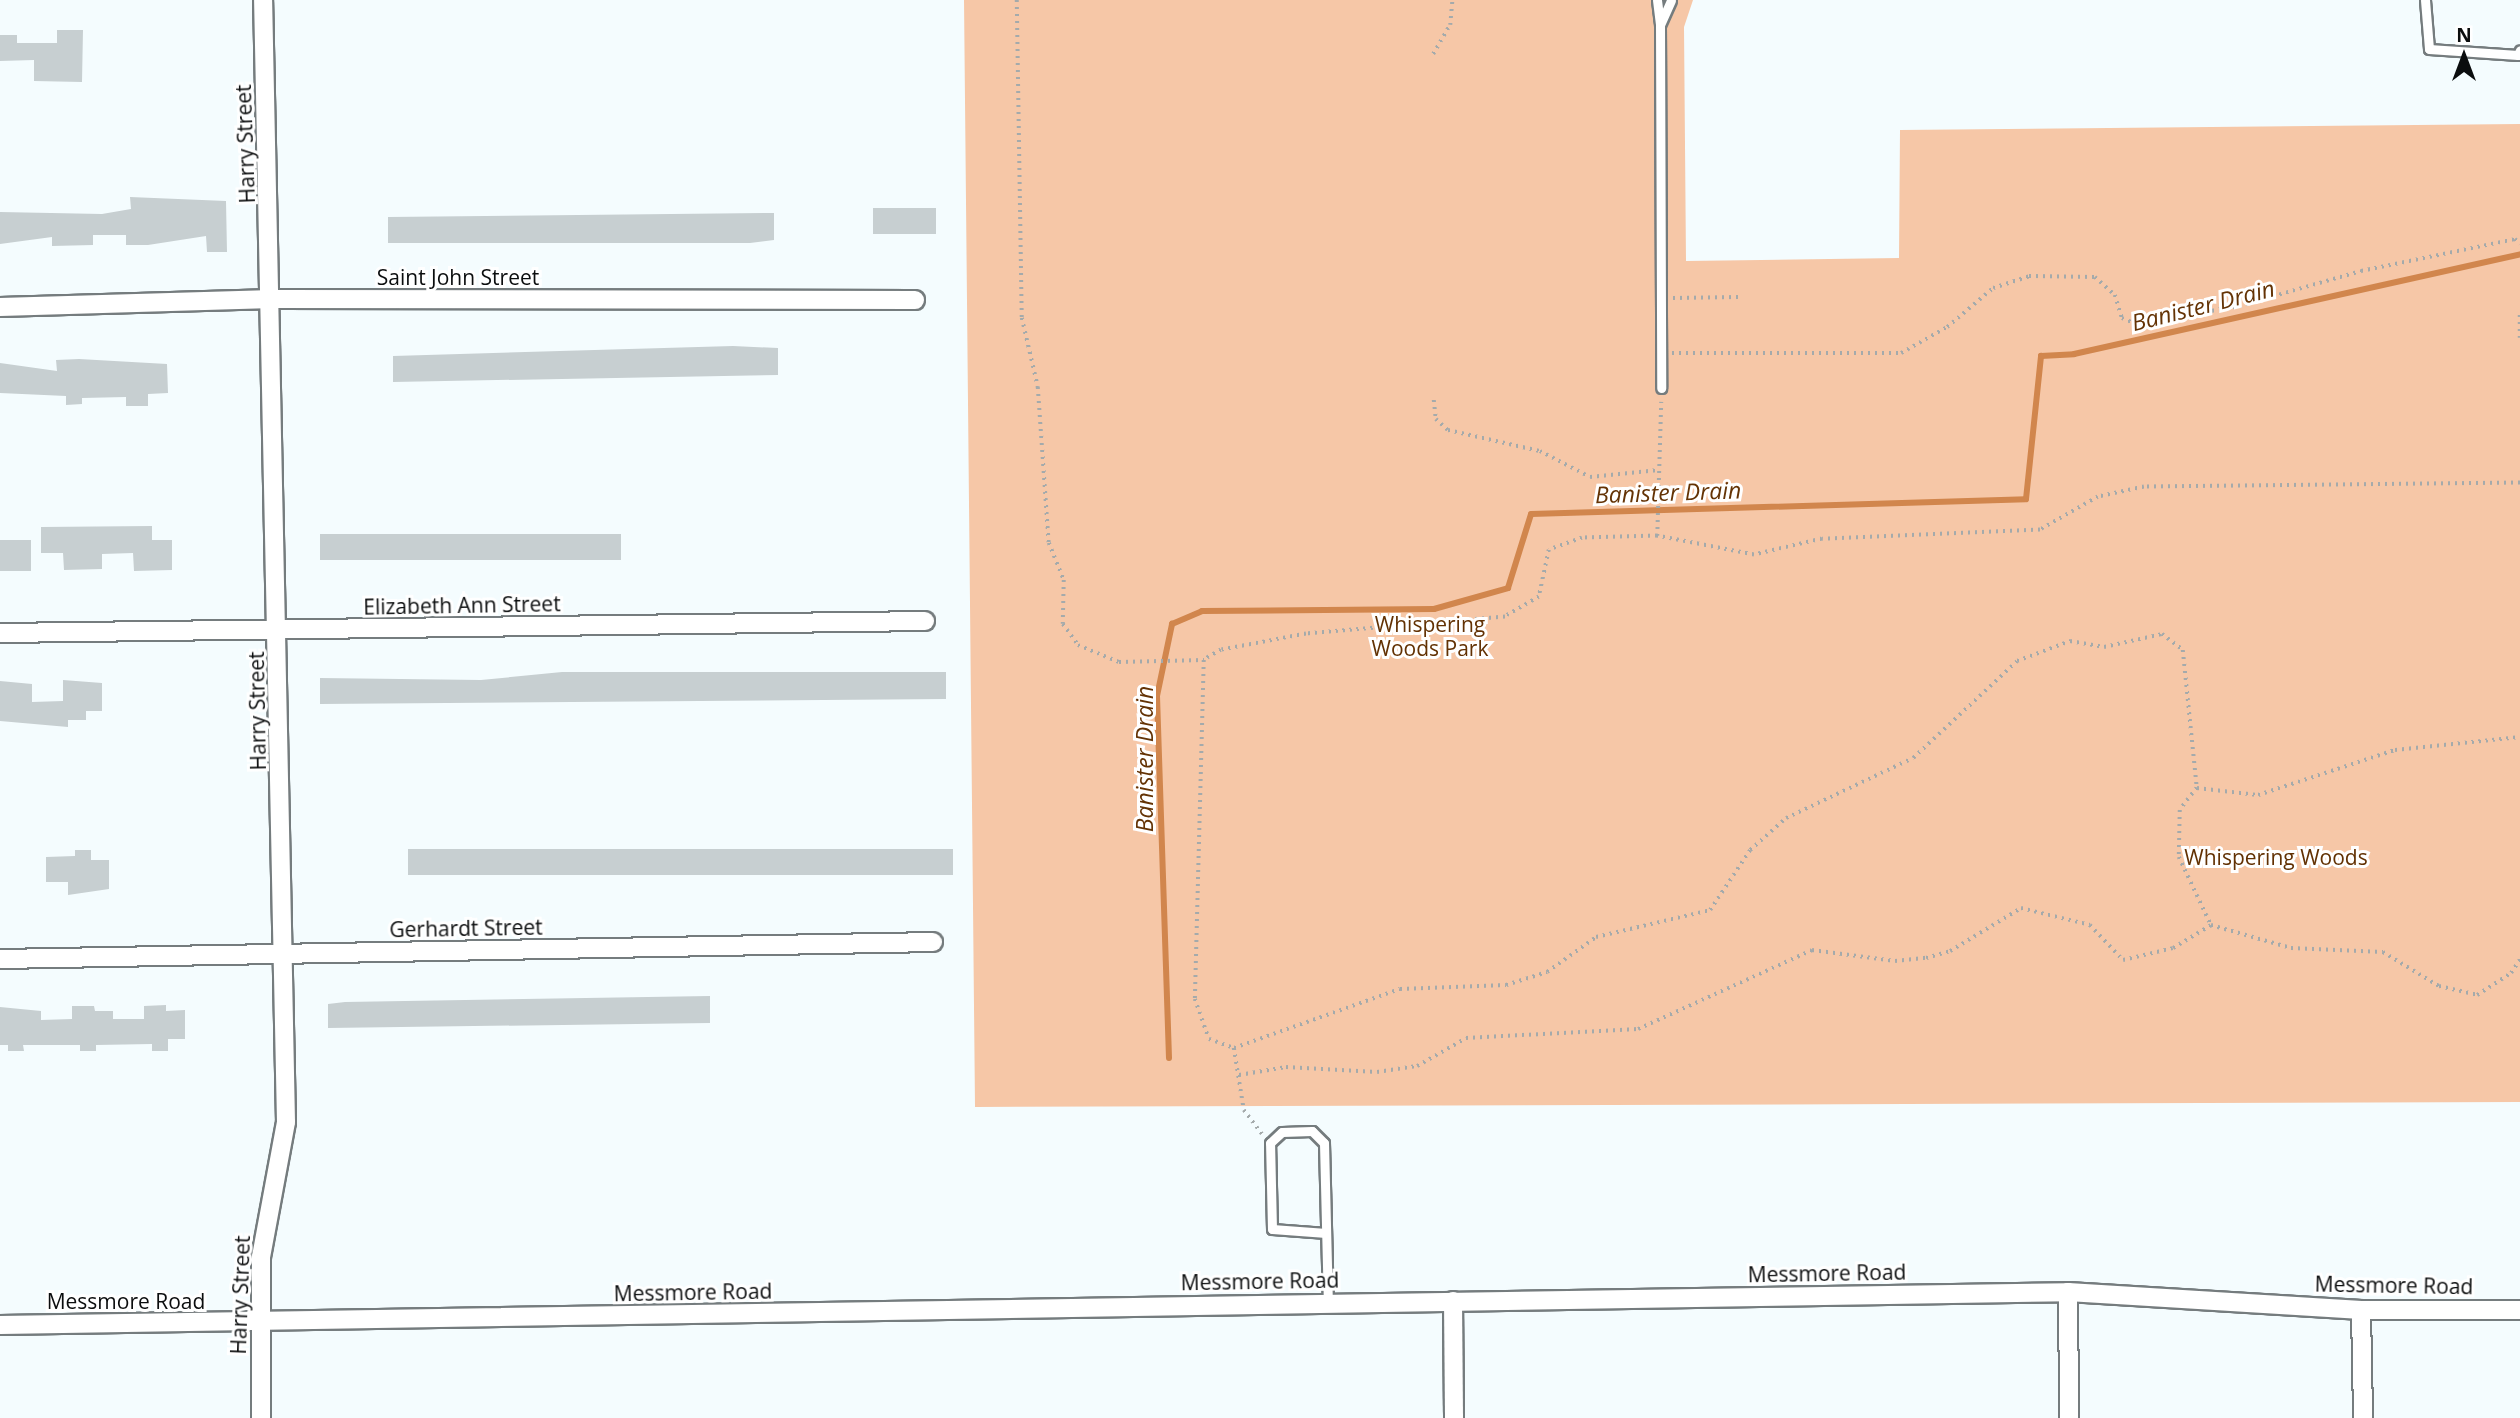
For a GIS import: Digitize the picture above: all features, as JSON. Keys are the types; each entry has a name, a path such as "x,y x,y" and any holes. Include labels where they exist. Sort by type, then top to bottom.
{"street":[{"name":"Harry Street","path":"261,1418 259,1324 263,1234 285,1145 285,954 273,299 263,0"},
{"name":"Saint John Street","path":"0,307 273,299 915,300"},
{"name":"Elizabeth Ann Street","path":"0,634 925,621"},
{"name":"Gerhardt Street","path":"0,959 933,942"},
{"name":"Messmore Road","path":"0,1325 259,1324 2068,1292 2361,1310 2520,1310"},
{"path":"2068,1292 2069,1418"},
{"path":"1453,1301 1454,1418"},
{"path":"2361,1310 2362,1418"}],"lane":[{"path":"1657,0 1660,25 1661,388"},
{"path":"1660,25 1671,0"},
{"path":"2425,0 2429,49 2518,55 2520,50"},
{"path":"1326,1233 1272,1229 1270,1143 1282,1132 1320,1135 1326,1233 1328,1303"}],"path":[{"path":"1017,0 1022,318 1038,387 1049,543 1064,580 1063,624 1088,649 1119,662 1204,660 1250,641 1505,617 1539,597 1549,550 1564,541 1657,536 1754,555 1822,539 2040,530 2098,497 2144,487 2520,483"},
{"path":"1433,54 1450,25 1452,0"},
{"path":"1661,352 1900,353 1948,327 1993,288 2029,276 2095,277 2115,295 2122,318 2137,324 2239,306 2361,271 2515,239 2520,244"},
{"path":"1660,298 1738,297"},
{"path":"2520,315 2520,338"},
{"path":"1657,536 1661,388"},
{"path":"1434,400 1436,419 1448,430 1540,451 1590,477 1658,470"},
{"path":"1204,660 1195,999 1209,1039 1234,1048 1400,989 1506,985 1548,972 1596,937 1710,910 1750,850 1786,818 1913,758 2017,662 2070,641 2104,647 2162,634 2183,650 2197,788 2180,810 2179,857 2211,925"},
{"path":"2197,788 2258,795 2395,750 2520,737"},
{"path":"1239,1075 1286,1067 1377,1072 1417,1066 1466,1038 1639,1028 1812,950 1895,961 1926,958 1950,951 2021,908 2090,925 2123,960 2173,948 2211,925 2291,948 2383,952 2440,986 2477,995 2511,973 2520,959"},
{"path":"1234,1048 1244,1111 1270,1143"}],"green space":[{"name":"Whispering Woods Park","path":"964,0 1693,0 1684,27 1686,261 1899,258 1900,130 2520,124 2520,1102 975,1107"}],"building":[{"path":"57,30 83,30 82,82 34,81 34,60 0,61 0,35 17,35 17,43 57,43"},
{"path":"130,197 226,201 227,252 207,252 206,236 148,245 126,245 126,235 93,235 93,245 52,246 52,237 0,244 0,212 102,214 131,209"},
{"path":"873,208 936,208 936,234 873,234"},
{"path":"774,213 774,240 750,243 388,243 388,217"},
{"path":"733,346 778,348 778,375 393,382 393,356"},
{"path":"56,360 167,364 168,393 148,394 148,406 126,406 126,397 82,398 82,404 66,405 66,396 0,393 0,363 57,371"},
{"path":"152,526 152,540 172,540 172,570 134,571 133,553 102,554 102,569 64,570 63,553 41,553 41,527"},
{"path":"320,534 621,534 621,560 320,560"},
{"path":"0,540 31,540 31,571 0,571"},
{"path":"562,672 946,672 946,699 320,704 320,678 481,680"},
{"path":"63,680 102,683 102,711 86,711 86,720 68,720 68,727 0,721 0,681 32,684 32,702 63,701"},
{"path":"408,849 953,849 953,875 408,875"},
{"path":"75,850 91,850 91,860 109,860 109,889 68,895 68,882 46,882 46,857 75,856"},
{"path":"710,996 710,1023 328,1028 328,1004 345,1002"},
{"path":"166,1005 166,1011 185,1010 185,1039 168,1039 168,1051 152,1051 152,1044 96,1045 96,1051 80,1051 80,1045 23,1045 24,1051 8,1051 8,1045 0,1045 0,1007 41,1011 41,1020 72,1019 72,1006 94,1006 95,1011 113,1011 113,1019 144,1019 144,1006"}],"waterway":[{"name":"Banister Drain","path":"1169,1058 1157,696 1172,624 1202,611 1434,609 1508,588 1531,514 2026,499 2041,356 2074,354 2520,254"}],"park label":[{"name":"Whispering Woods","path":"2276,857"}]}
